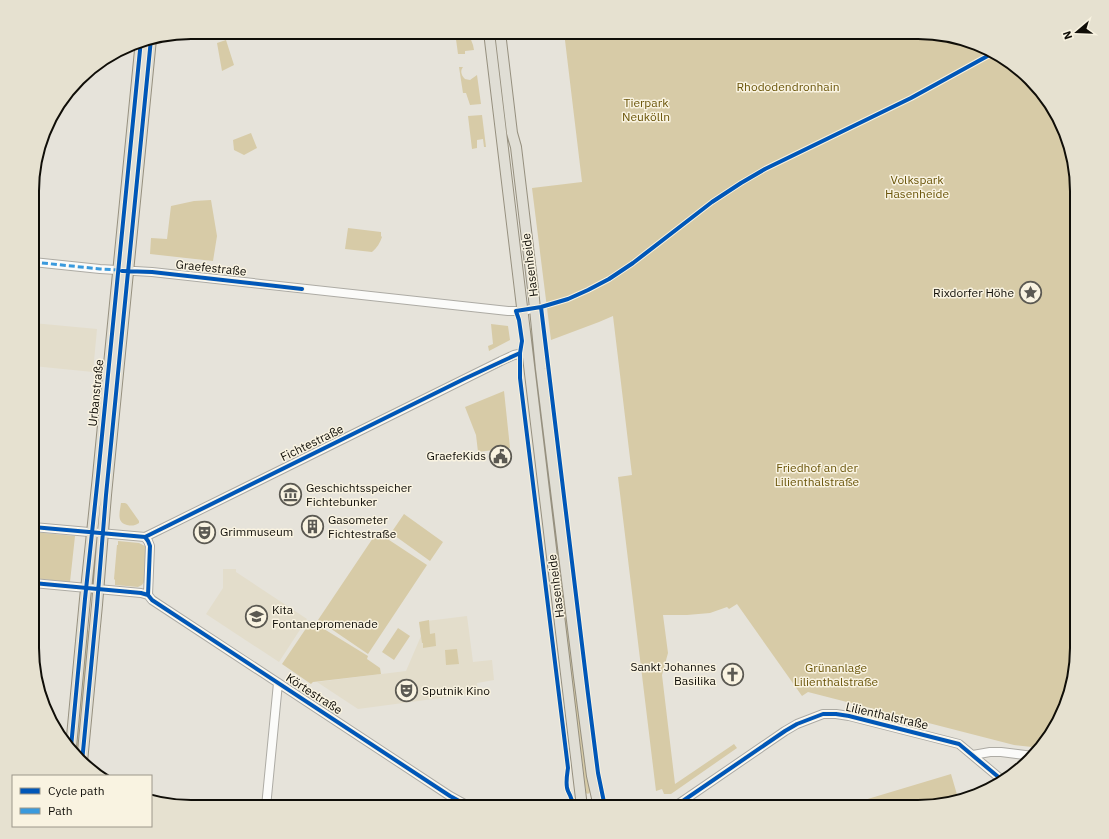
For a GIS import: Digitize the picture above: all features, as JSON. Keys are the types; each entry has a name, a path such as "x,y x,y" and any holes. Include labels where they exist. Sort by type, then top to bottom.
{"main road":[{"name":"Hasenheide","path":"490,39 582,800"},
{"name":"Hasenheide","path":"501,39 512,133 516,147 578,677 592,776 598,800"},
{"name":"Urbanstraße","path":"123,271 150,44"},
{"name":"Urbanstraße","path":"83,754 98,589 98,533 123,271 140,48"},
{"path":"518,269 530,268"},
{"name":"Urbanstraße","path":"71,741 86,588 98,533"}],"street":[{"name":"Graefestraße","path":"39,263 158,273 508,311 523,311 535,308"},
{"name":"Fichtestraße","path":"145,537 501,361 514,355 528,352"},
{"path":"39,528 145,537 150,546 148,595"},
{"name":"Körtestraße","path":"39,584 141,593 148,595 155,602 457,800"},
{"path":"267,800 278,683"},
{"name":"Lilienthalstraße","path":"684,800 777,735 797,724 823,714 849,716 959,744 998,777"},
{"path":"973,755 990,752 1025,755"}],"shaded area":[{"path":"39,324 97,329 93,372 39,367"},
{"name":"Kita Fontanepromenade","path":"223,569 236,569 236,572 307,619 279,662 206,614 223,588"},
{"path":"467,616 473,662 492,660 494,680 477,683 478,693 358,709 317,682 406,671 421,636 419,622"}],"green space":[{"path":"456,39 471,39 474,50 465,51 465,54 458,54"},
{"path":"565,39 938,40 967,47 994,59 1018,77 1039,99 1050,115 1062,142 1070,181 1070,658 1062,697 1050,724 1033,747 1014,745 808,692 802,696 737,604 729,609 727,607 710,613 663,615 668,653 662,675 675,784 734,744 737,748 671,794 664,794 662,789 656,791 618,477 632,475 613,316 551,340 532,188 582,182"},
{"path":"226,40 234,65 222,71 217,43"},
{"path":"459,67 463,67 461,73 465,79 470,80 477,75 481,104 470,105 466,93 463,93"},
{"path":"482,115 486,147 484,147 483,139 477,140 477,148 472,149 468,116"},
{"path":"251,133 257,148 244,155 234,150 233,140"},
{"path":"211,200 217,236 213,261 150,254 151,238 167,239 171,206 194,201"},
{"path":"348,228 381,232 382,237 372,252 345,249"},
{"path":"491,324 508,326 510,340 489,351 488,346 493,344"},
{"path":"531,328 591,791 588,794 586,793 529,329"},
{"path":"504,391 510,448 478,452 476,435 465,407"},
{"path":"121,503 127,504 139,523 130,526 121,522"},
{"path":"404,514 443,542 430,561 391,533"},
{"path":"377,532 427,565 368,654 318,620"},
{"path":"39,533 75,536 70,582 39,579"},
{"path":"118,541 139,543 145,546 144,582 138,587 115,585 114,579"},
{"path":"429,620 430,634 435,633 436,646 423,648 419,622"},
{"path":"311,621 368,656 367,659 380,668 381,674 313,682 311,684 282,664"},
{"path":"398,628 410,636 394,660 382,652"},
{"path":"85,630 91,631 80,751 74,744"},
{"path":"457,649 459,664 446,665 445,650"},
{"path":"951,774 957,795 928,800 864,800"}],"marked path":[{"path":"39,263 118,270"}],"cycle path":[{"path":"83,754 106,495 150,44"},
{"path":"72,742 140,48"},
{"path":"572,800 568,791 566,780 568,768 520,378 520,353 522,341 516,311 541,307 568,299 609,279 633,263 712,202 741,183 765,169 911,98 987,56"},
{"path":"122,271 152,272 302,289"},
{"path":"541,307 598,773 604,800"},
{"path":"39,528 145,537 464,379 520,353"},
{"path":"145,537 150,546 148,595"},
{"path":"39,584 141,593 148,595 152,600 457,800"},
{"path":"684,800 785,731 797,724 823,714 849,716 959,744 998,777"}],"place":[{"name":"Rixdorfer Höhe","path":"1030,293"},
{"name":"GraefeKids","path":"501,456"},
{"name":"Geschichtsspeicher Fichtebunker","path":"290,495"},
{"name":"Gasometer Fichtestraße","path":"313,527"},
{"name":"Grimmuseum","path":"205,532"},
{"name":"Kita Fontanepromenade","path":"256,617"},
{"name":"Sankt Johannes Basilika","path":"732,674"},
{"name":"Sputnik Kino","path":"407,691"}],"park label":[{"name":"Rhododendronhain","path":"788,87"},
{"name":"Tierpark Neukölln","path":"646,110"},
{"name":"Volkspark Hasenheide","path":"917,187"},
{"name":"Friedhof an der Lilienthalstraße","path":"817,475"},
{"name":"Grünanlage Lilienthalstraße","path":"836,675"}]}
